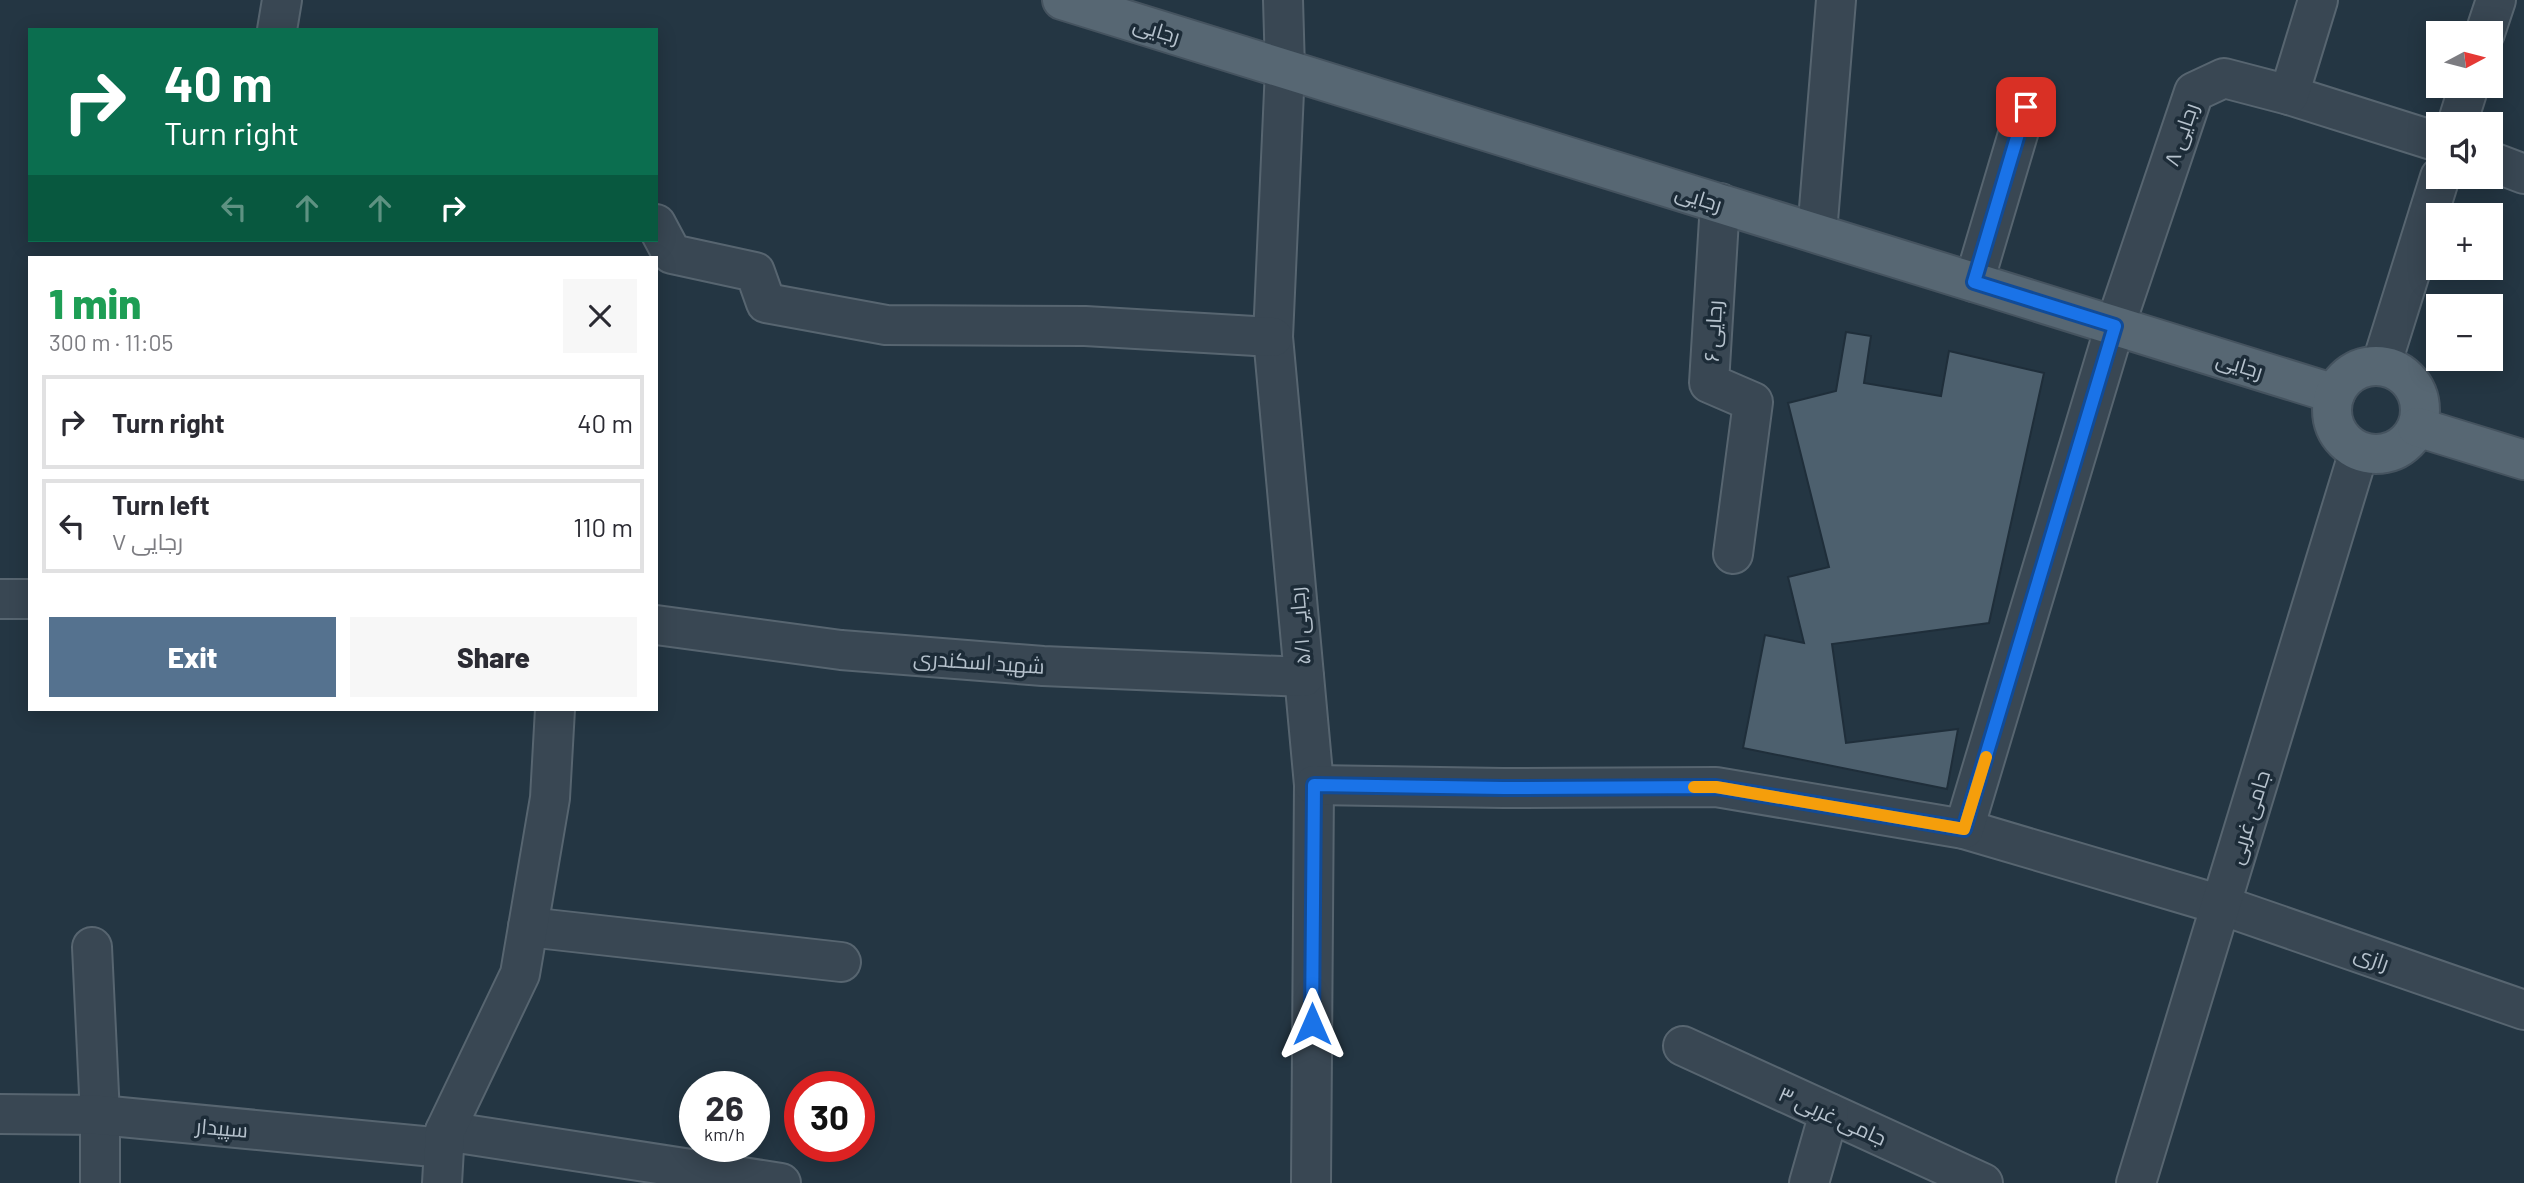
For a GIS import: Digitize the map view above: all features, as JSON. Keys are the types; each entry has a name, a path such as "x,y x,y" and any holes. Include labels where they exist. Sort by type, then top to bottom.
{"main road":[{"name":"رجایی","path":"1062,0 2335,394"},
{"path":"2370,366 2381,366 2403,375 2411,383 2420,404 2417,427 2403,445 2382,454 2359,451 2341,437 2332,416 2335,394 2348,375 2370,366"},
{"path":"2417,427 2524,460"}],"street":[{"path":"277,28 282,0"},
{"name":"رجایی ۵/۱","path":"1283,0 1285,69 1273,337 1314,785 1311,1183"},
{"path":"2289,95 2318,0"},
{"path":"2489,21 2496,0"},
{"path":"1817,233 1831,1"},
{"name":"رجایی ۸","path":"1964,829 2115,326 2194,92 2224,78 2289,95 2426,138"},
{"path":"1974,282 2026,107"},
{"path":"2503,166 2524,174"},
{"path":"2381,366 2437,189"},
{"name":"رجایی ۶","path":"1720,203 1709,383 1753,402 1733,554"},
{"path":"658,227 672,254 755,272 766,303 886,325 1085,326 1273,337"},
{"name":"جامی غربی","path":"2136,1183 2359,451"},
{"path":"0,599 28,599"},
{"name":"شهید اسکندری","path":"658,625 841,650 1043,666 1304,677"},
{"path":"444,1154 520,974 550,798 555,711"},
{"name":"رازی","path":"1314,785 1716,787 1964,829 2221,905 2524,1010"},
{"path":"528,927 841,962"},
{"path":"92,947 100,1115 100,1183"},
{"name":"جامی غربی ۳","path":"1683,1046 1983,1183"},
{"path":"1809,1183 1829,1113"},
{"name":"سپیدار","path":"0,1114 100,1115 444,1154 781,1183"}],"building":[{"path":"1846,332 1871,336 1864,383 1941,396 1949,351 2044,373 1989,623 1832,644 1846,743 1958,729 1947,789 1743,748 1765,635 1804,643 1788,577 1829,567 1788,403 1836,391"}],"slow traffic":[{"path":"1694,787 1716,787 1964,829 1986,757"}],"route":[{"path":"1312,1024 1314,785 1716,787 1964,829 2115,326 1974,282 2026,107"}]}
